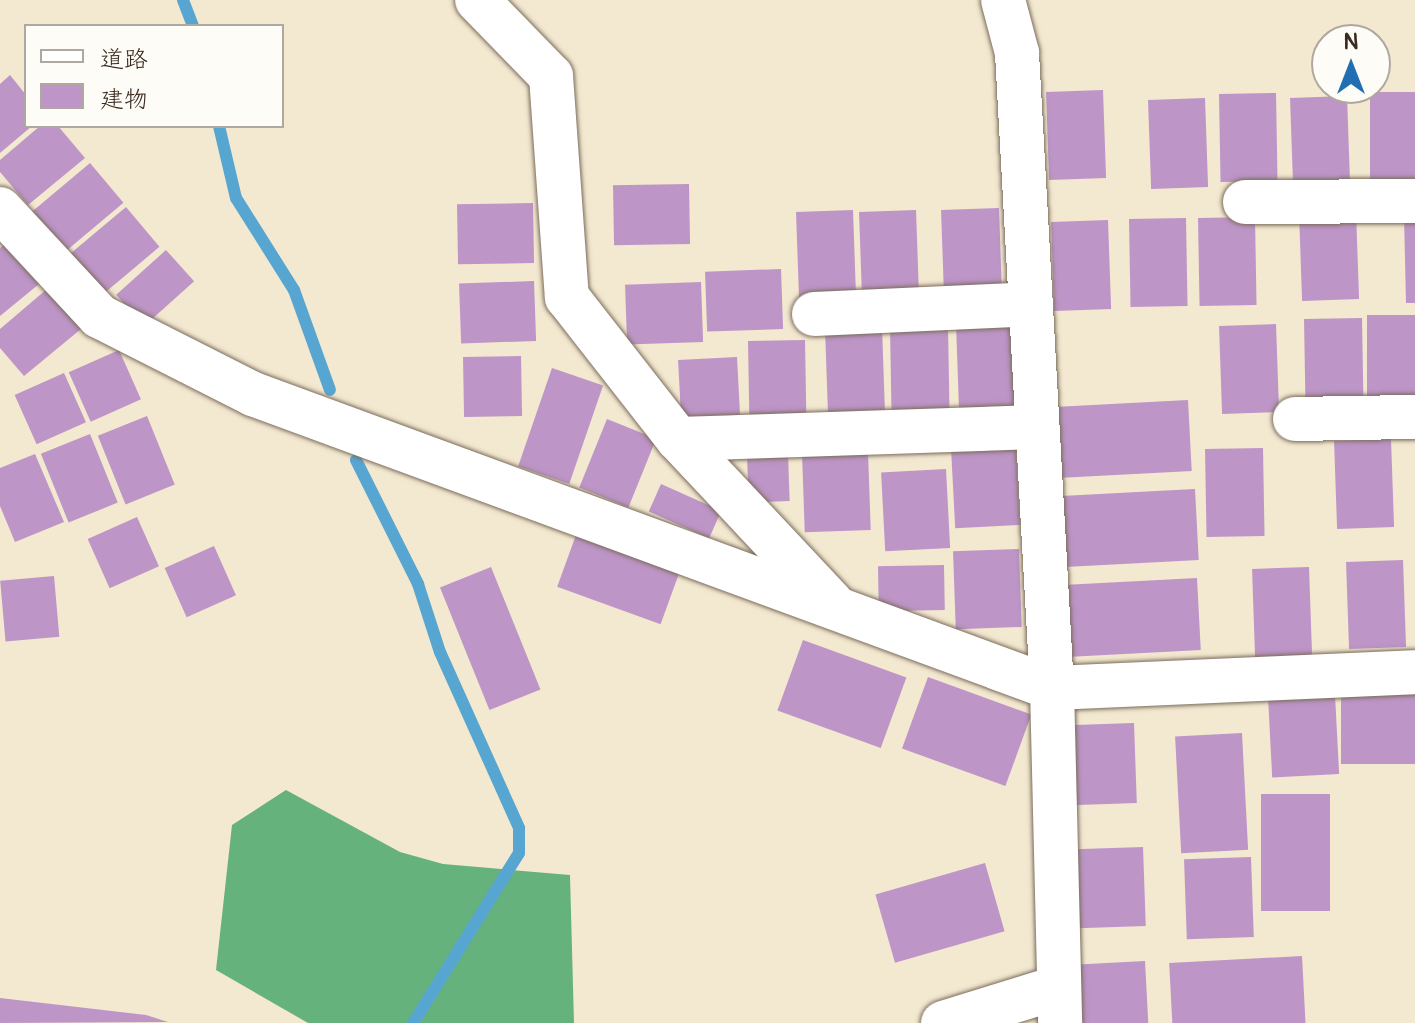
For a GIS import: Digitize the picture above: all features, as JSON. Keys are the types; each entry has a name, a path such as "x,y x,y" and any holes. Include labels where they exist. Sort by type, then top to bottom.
{"street":[{"path":"477,0 551,76 567,297 678,439 839,610"},
{"path":"943,1023 1059,1005 1052,688 1031,304 1017,53 1003,0"},
{"path":"1245,202 1415,201"},
{"path":"0,209 99,316 253,394 1052,688 1415,672"},
{"path":"814,314 1031,304"},
{"path":"1295,419 1415,417"},
{"path":"678,439 1037,427"}],"green space":[{"path":"286,790 400,852 443,864 570,875 574,1023 308,1023 216,970 232,825"}],"building":[{"path":"10,75 24,92 24,128 30,128 0,153 0,84"},
{"path":"1103,90 1106,178 1049,180 1046,92"},
{"path":"1391,92 1415,92 1415,180 1370,180 1370,104 1391,104"},
{"path":"1276,93 1278,181 1221,182 1219,94"},
{"path":"1311,97 1311,104 1347,104 1350,185 1293,187 1290,98"},
{"path":"1205,98 1208,187 1151,189 1148,100"},
{"path":"38,128 60,128 85,158 28,205 0,172 0,160"},
{"path":"90,163 123,203 66,251 33,211"},
{"path":"689,184 690,244 614,245 613,185"},
{"path":"533,203 534,263 458,264 457,204"},
{"path":"126,207 159,247 103,294 69,255"},
{"path":"999,208 1002,296 944,298 941,210"},
{"path":"853,210 856,298 799,300 796,212"},
{"path":"916,210 919,299 862,301 859,212"},
{"path":"1356,211 1359,299 1302,301 1299,213"},
{"path":"1404,215 1415,215 1415,303 1406,303"},
{"path":"1255,217 1257,305 1200,306 1198,218"},
{"path":"1186,218 1188,306 1131,307 1129,219"},
{"path":"1108,220 1111,309 1054,311 1051,222"},
{"path":"5,244 39,284 0,316 0,248"},
{"path":"166,250 194,281 144,326 116,295"},
{"path":"781,269 783,329 707,332 705,272"},
{"path":"534,281 536,341 461,344 459,284"},
{"path":"701,282 703,342 627,345 625,285"},
{"path":"47,289 81,329 24,376 0,348 0,329"},
{"path":"1367,315 1415,315 1415,404 1367,404"},
{"path":"1362,318 1364,407 1306,408 1304,319"},
{"path":"1013,322 1016,411 959,413 956,324"},
{"path":"1276,324 1279,412 1222,414 1219,326"},
{"path":"948,326 950,414 892,415 890,327"},
{"path":"882,327 885,416 828,418 825,329"},
{"path":"805,340 807,429 750,430 748,341"},
{"path":"119,350 141,399 91,422 69,372"},
{"path":"521,356 522,416 464,417 463,357"},
{"path":"737,357 740,419 681,422 678,360"},
{"path":"552,368 603,386 569,484 518,466"},
{"path":"64,373 86,422 37,444 15,395"},
{"path":"1188,400 1192,471 1058,478 1054,407"},
{"path":"147,416 175,485 126,504 98,436"},
{"path":"607,419 656,439 628,507 579,488"},
{"path":"90,434 118,503 69,522 41,454"},
{"path":"1391,439 1394,527 1337,529 1334,441"},
{"path":"1016,446 1020,525 955,528 951,449"},
{"path":"1263,448 1265,536 1207,537 1205,449"},
{"path":"868,452 871,530 805,532 802,454"},
{"path":"35,454 64,522 15,542 0,506 0,468"},
{"path":"788,454 790,501 749,502 747,455"},
{"path":"946,469 950,548 885,551 881,472"},
{"path":"661,484 721,511 709,538 649,511"},
{"path":"1195,489 1199,560 1065,567 1061,496"},
{"path":"137,517 159,566 110,588 88,539"},
{"path":"576,535 679,573 661,624 557,587"},
{"path":"214,546 236,595 187,617 165,568"},
{"path":"1019,549 1022,627 956,629 953,551"},
{"path":"1403,560 1406,647 1349,649 1346,562"},
{"path":"944,565 945,610 879,611 878,566"},
{"path":"491,567 540,689 489,710 440,588"},
{"path":"1309,567 1312,655 1255,657 1252,569"},
{"path":"54,576 59,637 6,641 0,581"},
{"path":"1197,578 1201,650 1067,657 1063,585"},
{"path":"803,640 906,678 881,748 777,710"},
{"path":"928,677 1031,715 1005,786 902,748"},
{"path":"1341,692 1415,692 1415,764 1341,764"},
{"path":"1335,695 1339,774 1272,777 1268,699"},
{"path":"1134,723 1137,803 1070,805 1067,725"},
{"path":"1242,733 1248,850 1181,853 1175,737"},
{"path":"1261,794 1330,794 1330,911 1261,911"},
{"path":"1143,847 1146,926 1078,928 1075,849"},
{"path":"1251,857 1254,937 1187,939 1184,859"},
{"path":"985,863 1005,931 895,963 875,894"},
{"path":"1302,956 1306,1023 1172,1023 1169,963"},
{"path":"1145,961 1148,1023 1081,1023 1078,965"},
{"path":"0,998 146,1015 168,1022 0,1023"}],"waterway":[{"path":"183,0 192,24"},
{"path":"219,128 236,198 294,290 330,390"},
{"path":"356,460 418,584 440,652 519,828 519,853 413,1023"}]}
